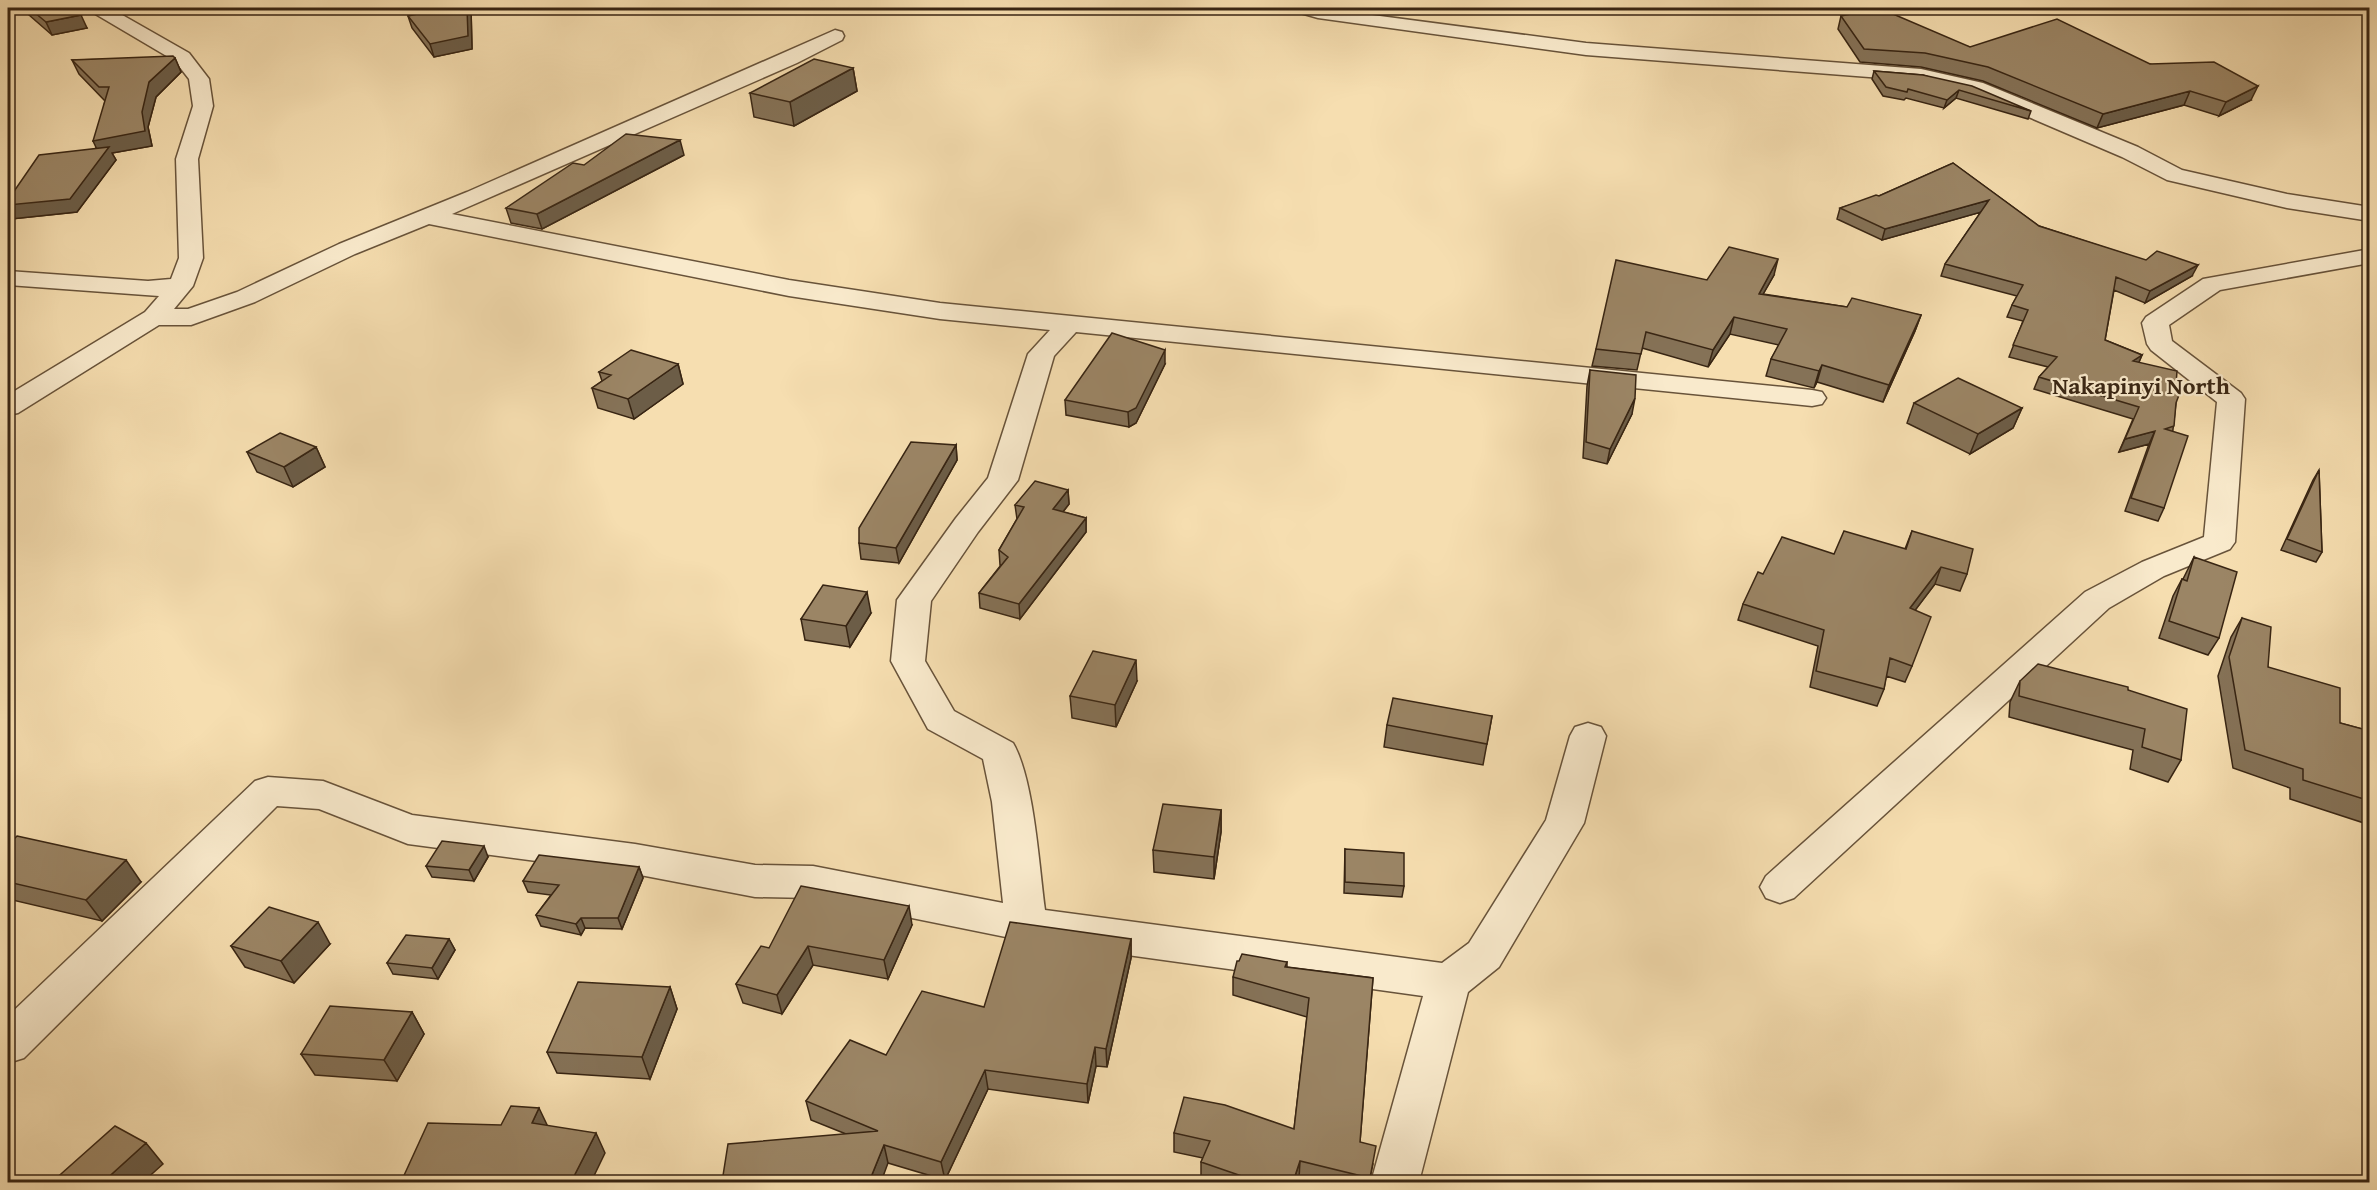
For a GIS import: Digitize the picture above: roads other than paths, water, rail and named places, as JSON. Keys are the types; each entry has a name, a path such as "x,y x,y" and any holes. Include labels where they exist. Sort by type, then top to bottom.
{"street":[{"path":"1303,8 1318,13 1586,49 1921,75 1976,87 2130,152 2175,175 2287,201 2370,214"},
{"path":"8,407 154,317 181,286 191,258 187,159 203,106 199,79 182,57 103,9"},
{"path":"154,317 191,316 246,297 348,249 486,192 790,59 835,36"},
{"path":"2287,201 2356,244"},
{"path":"426,216 789,288 940,311 1812,398"},
{"path":"1780,887 2097,600 2153,569 2219,542 2231,399 2160,344 2155,323 2212,284 2356,244"},
{"path":"8,278 148,289 181,286"},
{"path":"1026,924 1011,802 1000,752 941,720 908,661 914,600 1003,480 1041,354 1070,324"},
{"path":"1395,1182 1449,982 1484,955 1565,824 1588,736"},
{"path":"8,1044 268,791 323,795 408,829 635,859 755,881 813,882 1026,924 1449,982"}],"district":[{"name":"Nakapinyi North","path":"2141,385"}]}
